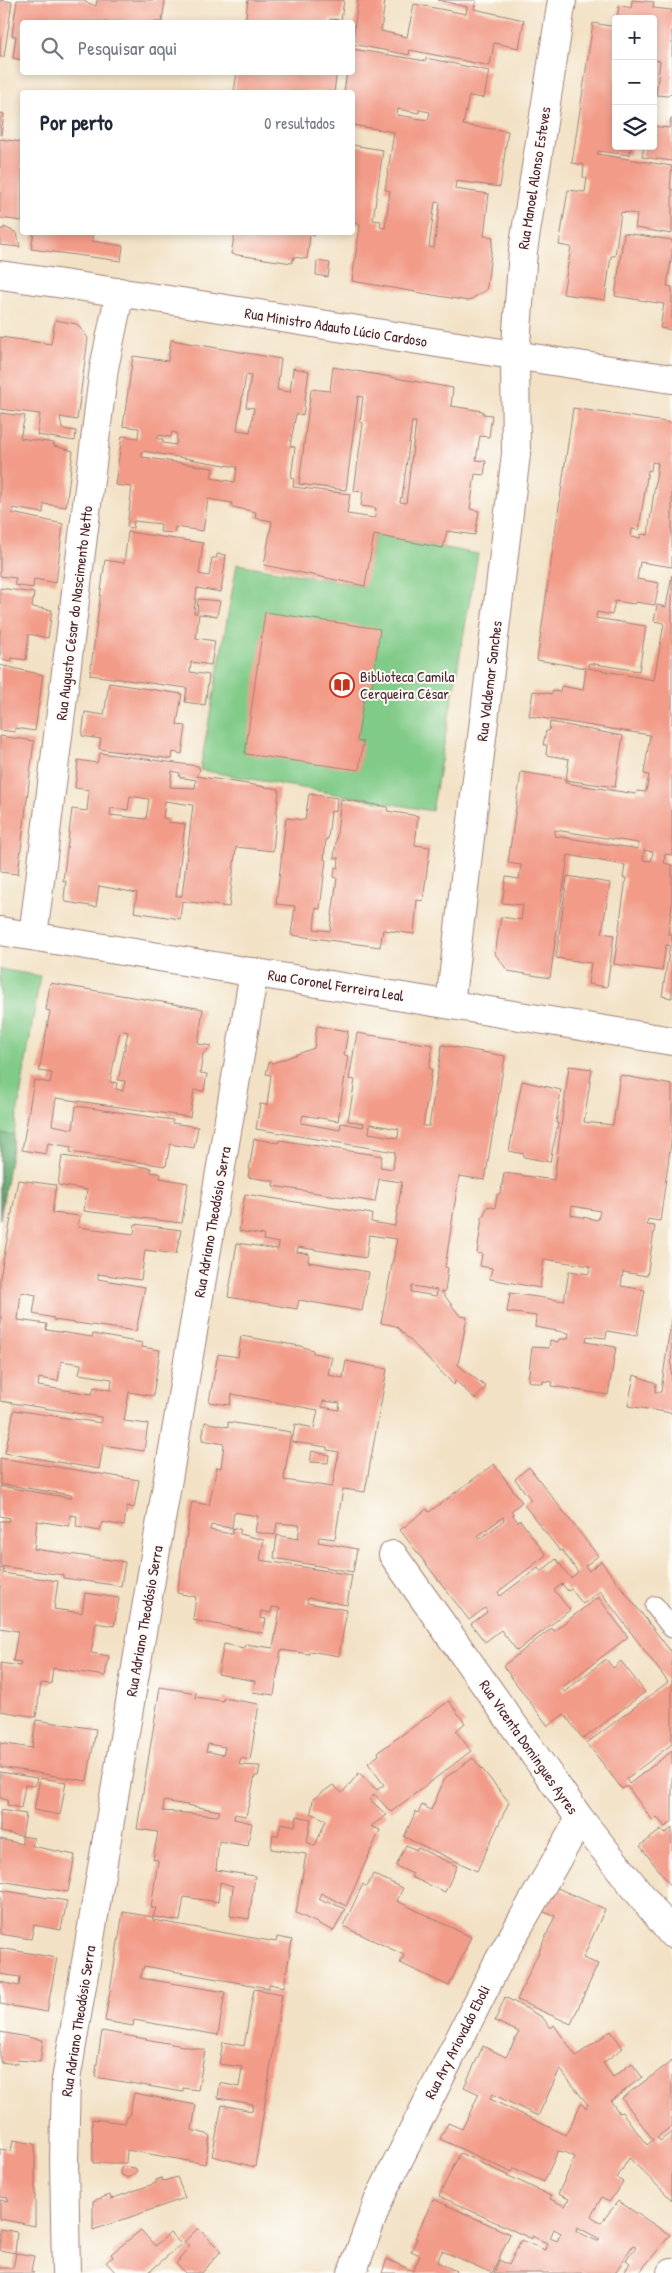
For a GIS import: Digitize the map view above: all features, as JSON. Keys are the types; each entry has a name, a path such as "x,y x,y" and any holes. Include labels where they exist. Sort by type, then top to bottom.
{"street":[{"name":"Rua Manoel Alonso Esteves","path":"515,357 522,251 562,0"},
{"name":"Rua Ministro Adauto Lúcio Cardoso","path":"0,276 120,292 515,357 672,379"},
{"name":"Rua Augusto César do Nascimento Netto","path":"33,936 104,368 120,292"},
{"name":"Rua Valdemar Sanches","path":"450,1004 516,454 515,357"},
{"name":"Rua Coronel Ferreira Leal","path":"0,931 672,1041"},
{"name":"Rua Adriano Theodósio Serra","path":"66,2273 64,2203 66,2080 254,972"},
{"name":"Rua Vicenta Domingues Ayres","path":"393,1555 580,1820 672,1934"},
{"name":"Rua Ary Ariovaldo Eboli","path":"352,2273 379,2199 492,1973 580,1820"}],"lane":[{"path":"655,1606 672,1628"}],"green space":[{"path":"374,535 478,554 432,811 200,770 237,564 364,586"},
{"path":"0,969 40,976 0,1219"},
{"path":"0,1133 14,1135 0,1218"}],"building":[{"path":"0,0 12,2 4,57 0,57"},
{"path":"17,0 85,0 85,2 96,6 97,0 165,0 162,20 20,20 20,60 13,58 16,36 12,36"},
{"path":"248,0 344,0 341,20 245,20"},
{"path":"358,0 385,0 381,31 407,37 414,4 466,14 467,7 438,0 476,0 474,9 524,20 519,48 494,43 490,66 410,50 409,55 355,45 355,22"},
{"path":"632,0 654,2 653,8 672,10 672,95 657,95 660,61 657,61 657,15 618,15 619,5 631,8"},
{"path":"593,23 612,26 612,150 631,150 630,155 598,151 597,154 672,166 670,189 672,189 672,234 635,228 637,214 621,212 615,256 611,256 605,300 563,294 571,247 559,245 568,190 585,192 587,178 583,177 584,165 572,163"},
{"path":"355,49 426,61 426,58 489,71 484,98 469,96 463,125 508,131 500,187 456,181 455,189 489,194 484,236 493,237 486,290 468,301 352,281 360,224 355,223 355,145 383,150 373,220 381,221 380,227 385,228 390,191 385,190 394,132 355,126 355,90 344,90 347,75 355,75","holes":["398,109 419,113 419,110 430,112 428,120 397,115","435,202 440,203 434,248 429,247"]},
{"path":"237,75 337,75 334,90 234,90"},
{"path":"0,113 4,114 1,135 0,135"},
{"path":"671,118 672,161 642,157 643,150 657,150 657,126 669,128"},
{"path":"0,139 20,142 20,221 0,218"},
{"path":"4,227 17,233 20,247 0,245 0,229 4,229"},
{"path":"624,233 672,240 672,254 667,286 672,287 672,330 660,328 664,304 615,296"},
{"path":"33,235 93,235 92,241 123,246 121,261 31,249"},
{"path":"234,235 310,235 307,259 294,257 292,263 231,254"},
{"path":"317,261 330,263 328,277 316,275"},
{"path":"55,320 77,324 88,338 77,420 60,417 62,429 76,431 75,441 37,435 40,414 0,409 0,337 51,344"},
{"path":"171,340 281,359 277,390 290,392 293,368 309,371 303,415 296,414 290,446 295,447 291,478 294,478 293,487 350,494 347,514 375,518 376,508 361,506 363,492 354,491 363,423 360,422 363,397 358,396 346,490 299,484 311,389 330,391 333,367 453,388 451,406 483,411 483,414 492,415 489,437 480,436 476,460 486,461 484,475 475,474 470,509 479,511 475,535 447,531 443,548 374,535 365,586 264,565 272,521 255,518 256,512 232,507 232,503 208,499 203,531 175,527 174,533 160,532 161,524 134,521 133,528 127,527 132,487 115,485 122,436 138,438 139,428 123,426 133,356 168,361","holes":["246,375 251,376 246,407 254,408 250,432 237,430","412,422 416,422 406,503 400,502","172,432 177,433 176,445 163,443 163,439 158,439 158,435 171,437","142,451 237,467 235,482 211,478 213,468 142,457"]},
{"path":"573,408 672,423 672,567 640,562 637,579 659,583 655,605 615,601 612,615 597,612 596,618 646,626 639,671 589,663 588,668 654,680 664,623 654,621 657,605 666,607 672,575 672,855 665,854 664,863 672,865 672,905 668,934 672,934 672,998 662,996 670,945 666,945 662,971 614,964 626,878 623,878 625,865 568,855 550,978 508,971 495,954 501,917 521,920 523,905 502,903 506,877 519,879 521,865 508,863 521,772 565,779 565,783 636,794 637,791 646,792 649,775 644,774 650,735 529,716 533,691 552,694 552,691 560,692 561,686 583,690 586,668 537,660","holes":["652,462 658,463 648,535 641,534 641,538 631,537 632,529 639,530 648,470 651,471","555,830 638,843 638,849 555,836","644,850 653,852 651,861 643,860"]},
{"path":"0,413 25,416 20,438 54,443 54,446 73,451 66,507 44,504 43,513 13,508 12,513 63,524 56,583 34,579 33,588 14,585 16,578 0,576"},
{"path":"128,532 203,543 199,574 209,576 212,558 217,558 217,554 226,555 221,592 197,588 194,613 197,613 198,599 220,601 217,616 199,614 196,638 215,641 211,665 191,662 190,672 209,675 205,705 185,702 187,688 90,675 105,560 124,563"},
{"path":"0,588 34,593 32,607 52,610 48,638 29,634 26,660 12,658 11,661 0,659"},
{"path":"265,612 380,629 372,686 366,685 357,741 363,742 359,770 245,754"},
{"path":"0,665 43,675 35,731 15,728 15,732 0,730"},
{"path":"109,683 182,694 177,725 186,726 182,754 173,752 172,759 99,749 101,739 82,736 85,712 104,715"},
{"path":"550,722 623,736 615,787 566,780 569,759 546,755 547,745 543,745 546,731 549,731"},
{"path":"0,736 34,741 18,874 0,872"},
{"path":"100,753 198,766 200,770 196,776 279,789 273,851 236,847 229,907 182,901 180,919 134,912 137,893 99,886 96,907 66,902 64,897 66,881 63,881 72,809 87,811 89,790 75,788 78,760 97,763","holes":["172,771 180,773 179,777 196,780 195,788 170,787","130,796 149,799 146,819 110,815 111,808 128,810","165,801 193,805 182,896 176,896 185,824 168,822 169,819 163,818"]},
{"path":"309,794 337,798 336,812 331,811 328,839 326,839 324,859 326,860 320,909 316,908 314,929 330,931 337,878 334,877 335,867 338,868 339,858 334,858 341,799 388,807 387,811 418,816 415,845 430,847 423,901 417,900 414,934 383,930 380,947 291,935 295,906 276,904 286,818 305,820"},
{"path":"567,876 610,883 602,933 614,935 607,987 588,984 591,963 556,958"},
{"path":"50,983 203,1009 198,1044 212,1046 203,1054 200,1073 207,1074 204,1091 194,1090 190,1117 56,1098 52,1125 73,1129 76,1106 173,1120 172,1123 198,1127 194,1148 170,1144 166,1166 70,1152 71,1147 48,1143 46,1154 22,1150 34,1080 50,1083 52,1073 39,1071 50,1011 46,1010","holes":["120,1030 128,1032 118,1080 125,1081 123,1091 116,1089 117,1083 110,1082"]},
{"path":"317,1026 348,1031 344,1055 348,1056 338,1121 303,1115 301,1123 340,1130 341,1123 363,1127 364,1123 348,1121 355,1080 349,1079 357,1033 433,1045 429,1068 432,1069 423,1126 429,1126 442,1045 505,1056 485,1180 459,1176 445,1267 448,1268 445,1292 441,1291 460,1316 467,1317 458,1365 486,1387 475,1399 455,1380 454,1385 396,1326 381,1323 397,1239 369,1235 366,1258 298,1247 297,1252 309,1254 308,1262 369,1272 362,1311 299,1300 297,1309 228,1297 237,1243 278,1249 279,1243 263,1240 264,1235 239,1231 245,1194 372,1214 371,1222 395,1226 402,1182 379,1179 375,1202 273,1186 274,1181 248,1177 254,1139 279,1143 279,1140 382,1156 380,1167 393,1169 395,1152 256,1129 260,1104 267,1105 271,1075 266,1074 269,1062 273,1063 314,1048","holes":["370,1124 399,1129 398,1138 369,1133","412,1286 437,1290 436,1296 411,1292"]},
{"path":"569,1066 592,1069 584,1122 613,1125 620,1075 672,1085 672,1135 660,1221 648,1219 647,1225 655,1226 647,1276 623,1272 621,1286 645,1290 637,1336 607,1331 606,1338 587,1336 586,1342 616,1347 608,1395 552,1386 553,1382 543,1381 543,1384 528,1381 532,1347 549,1348 550,1340 558,1342 559,1339 568,1339 569,1333 535,1327 536,1316 507,1312 510,1293 564,1301 569,1271 589,1274 590,1266 544,1259 540,1288 490,1279 492,1268 480,1266 482,1254 477,1253 482,1218 488,1206 495,1208 497,1195 501,1192 504,1173 554,1180","holes":["572,1206 600,1211 598,1220 571,1215"]},
{"path":"522,1081 561,1090 556,1123 558,1123 550,1162 524,1157 524,1154 509,1151"},
{"path":"62,1156 151,1168 151,1172 161,1174 160,1178 188,1183 182,1223 84,1211 87,1190 58,1185"},
{"path":"18,1180 56,1185 52,1213 80,1216 78,1227 134,1234 135,1224 181,1230 176,1254 145,1250 141,1280 98,1274 98,1279 145,1287 136,1331 53,1320 54,1318 33,1314 36,1295 21,1292 18,1320 47,1324 46,1330 92,1337 93,1334 142,1343 141,1347 160,1350 153,1396 129,1392 124,1421 148,1424 144,1451 103,1445 99,1469 5,1453 14,1410 101,1423 101,1417 0,1401 0,1330 2,1318 0,1317 0,1278","holes":["61,1361 81,1364 79,1374 112,1379 111,1390 94,1387 92,1394 38,1386 39,1378 58,1381"]},
{"path":"671,1319 672,1413 628,1406 634,1375 656,1383 655,1392 661,1392"},
{"path":"241,1336 300,1346 313,1350 313,1353 332,1357 328,1375 343,1378 346,1361 387,1369 365,1492 343,1489 335,1539 319,1537 318,1542 357,1549 353,1572 274,1558 277,1535 298,1539 300,1525 277,1523 275,1535 255,1532 258,1516 234,1512 232,1528 211,1525 210,1530 232,1534 233,1528 240,1529 240,1534 264,1540 260,1560 352,1575 347,1605 308,1598 307,1603 347,1610 339,1656 310,1651 309,1654 281,1650 274,1695 253,1692 255,1681 218,1674 224,1644 244,1648 245,1644 273,1648 280,1608 272,1607 271,1613 261,1611 260,1618 266,1619 263,1633 193,1620 196,1597 177,1593 192,1502 209,1505 217,1467 221,1468 224,1444 202,1440 205,1422 228,1427 228,1422 291,1432 284,1480 332,1487 339,1452 327,1450 327,1447 292,1442 295,1424 314,1428 318,1410 232,1394 230,1405 209,1402 218,1354 238,1357","holes":["323,1401 340,1403 339,1410 322,1407"]},
{"path":"312,1451 329,1455 328,1463 310,1462"},
{"path":"0,1458 139,1480 134,1508 127,1506 124,1526 102,1522 100,1531 76,1527 77,1516 70,1515 69,1526 37,1521 34,1549 125,1562 121,1586 63,1578 63,1575 0,1566 0,1521 9,1521 10,1518 0,1516 0,1486 71,1498 72,1495 0,1484"},
{"path":"494,1464 522,1502 511,1511 514,1514 512,1514 518,1522 520,1520 546,1555 498,1592 500,1596 538,1568 541,1572 556,1559 571,1578 578,1572 524,1505 531,1500 515,1479 529,1467 598,1556 585,1566 589,1571 601,1561 672,1653 672,1744 626,1779 629,1784 672,1751 672,1822 665,1827 657,1817 653,1821 627,1786 622,1789 587,1743 668,1682 600,1591 583,1604 571,1589 568,1591 562,1584 554,1590 570,1610 517,1651 501,1630 485,1642 471,1624 487,1612 485,1608 469,1620 400,1530 427,1509 429,1512","holes":["503,1517 504,1520 480,1539 478,1536"]},
{"path":"0,1568 4,1569 3,1573 58,1581 54,1609 82,1613 85,1593 119,1598 114,1626 96,1623 91,1653 109,1656 105,1676 53,1668 51,1684 41,1683 36,1717 0,1711 0,1663 20,1666 21,1662 13,1661 18,1631 0,1628"},
{"path":"598,1597 628,1637 561,1688 564,1692 606,1659 613,1668 621,1661 645,1692 583,1739 564,1714 548,1726 503,1666 552,1628 554,1631"},
{"path":"160,1687 196,1693 195,1697 223,1701 223,1698 259,1704 250,1760 241,1758 239,1765 260,1766 258,1776 255,1776 246,1816 235,1814 234,1819 252,1823 248,1846 219,1841 216,1870 255,1876 249,1919 230,1916 233,1886 220,1882 218,1902 184,1897 180,1921 153,1917 156,1908 151,1908 158,1860 153,1859 158,1832 137,1829","holes":["208,1744 225,1747 223,1755 206,1751","164,1801 220,1811 218,1816 163,1811"]},
{"path":"449,1701 465,1723 456,1731 471,1751 391,1812 374,1794 370,1800 387,1815 371,1826 380,1830 346,1906 321,1893 319,1899 345,1909 334,1931 296,1913 306,1854 271,1849 273,1834 278,1836 281,1823 295,1826 297,1816 311,1819 307,1842 315,1846 326,1820 311,1813 313,1799 333,1785 342,1793 359,1773 377,1790 384,1785 368,1763 379,1755 378,1752"},
{"path":"36,1720 96,1729 87,1781 0,1767 0,1743 32,1748"},
{"path":"473,1758 509,1802 477,1871 404,1837 416,1811 418,1813 422,1805 431,1810 445,1778"},
{"path":"0,1772 37,1778 35,1786 25,1785 21,1808 7,1805 8,1800 0,1798"},
{"path":"40,1778 66,1782 60,1815 34,1810"},
{"path":"0,1810 26,1814 22,1836 0,1832"},
{"path":"672,1828 672,1887 640,1846 661,1830 664,1834"},
{"path":"22,1836 34,1838 32,1846 75,1855 68,1892 0,1881 0,1839 22,1844"},
{"path":"406,1845 417,1850 418,1848 457,1866 445,1892 411,1877 413,1874 396,1866"},
{"path":"373,1874 403,1888 397,1901 471,1937 449,1986 400,1963 404,1955 343,1926 363,1884 367,1887"},
{"path":"555,1887 605,1909 583,1958 598,1964 571,2024 517,2000 555,1916 544,1912"},
{"path":"0,1890 67,1901 61,1930 34,1925 31,1939 0,1934"},
{"path":"123,1912 153,1917 153,1920 276,1942 277,1937 292,1940 284,1987 269,1984 269,1988 144,1966 140,1978 225,1992 218,2035 134,2020 133,2026 105,2021"},
{"path":"0,1948 57,1958 47,2012 0,2004 0,1982 19,1986 20,1977 0,1974"},
{"path":"254,1989 282,1994 255,2167 212,2156 222,2105 252,2111 253,2104 218,2098 220,2083 239,2087 242,2067 219,2064 223,2042 244,2046"},
{"path":"505,1997 542,2017 551,2028 554,2025 576,2056 611,2031 623,2048 603,2063 613,2077 632,2063 642,2077 611,2101 619,2113 622,2112 647,2145 653,2140 622,2098 672,2061 672,2126 657,2137 660,2141 672,2132 672,2200 629,2158 617,2178 623,2182 609,2202 602,2197 591,2216 601,2223 618,2201 670,2235 639,2273 623,2273 630,2263 626,2260 636,2247 633,2245 615,2273 494,2273 499,2260 509,2265 521,2240 545,2250 547,2243 532,2236 532,2239 439,2196 460,2153 551,2196 550,2199 565,2206 569,2199 558,2194 575,2157 565,2152 558,2151 544,2182 514,2168 511,2172 440,2139 448,2123 462,2129 479,2094 464,2087 483,2046 506,2057 519,2032 495,2021","holes":["560,2069 588,2105 586,2108 581,2103 566,2135 490,2099 492,2094 538,2116","577,2227 600,2239 597,2241 576,2231","554,2229 561,2233 557,2241 550,2238"]},
{"path":"102,2031 205,2050 198,2090 183,2088 183,2092 95,2077"},
{"path":"0,2032 43,2040 40,2062 18,2060 17,2064 0,2062"},
{"path":"134,2093 196,2105 192,2130 210,2135 205,2164 127,2150 126,2163 93,2163 92,2119 125,2123 127,2117 129,2117"},
{"path":"13,2140 35,2144 35,2226 0,2219 0,2200 7,2201 8,2198 0,2197 0,2149 11,2151"},
{"path":"122,2166 137,2170 135,2174 128,2178 120,2174"},
{"path":"177,2177 185,2198 93,2230 93,2201 110,2195 111,2199 156,2183 156,2180 162,2178 163,2181"},
{"path":"433,2199 510,2234 492,2273 442,2251 437,2262 456,2271 455,2273 382,2273 387,2259 413,2271 420,2255 411,2251"},
{"path":"198,2228 221,2251 202,2273 185,2273 176,2264 190,2246 184,2242"},
{"path":"0,2229 17,2232 15,2253 0,2250"},
{"path":"141,2230 155,2246 170,2233 181,2244 148,2273 116,2273 106,2262 113,2257 111,2254"},
{"path":"16,2253 34,2256 31,2271 34,2273 0,2273 0,2268 13,2268"}],"place":[{"name":"Biblioteca Camila Cerqueira César","path":"342,685"}]}
